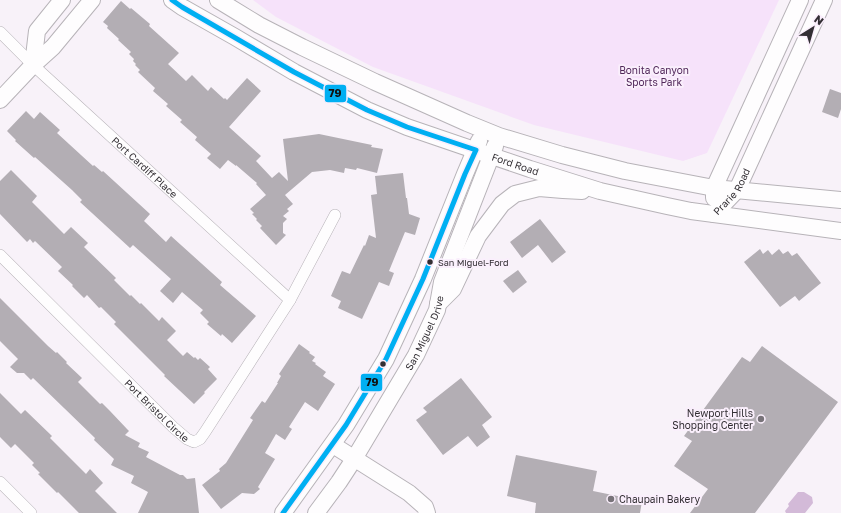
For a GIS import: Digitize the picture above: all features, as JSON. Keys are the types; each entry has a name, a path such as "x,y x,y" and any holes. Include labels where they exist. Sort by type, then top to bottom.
{"main road":[{"path":"33,65 37,31 62,0"},
{"path":"0,100 33,65 53,47 92,0"},
{"name":"Ford Road","path":"172,0 294,72 367,110 406,127 600,191 667,206 714,214 841,231"},
{"name":"Ford Road","path":"218,0 259,25 302,47 467,124 499,136 562,155 625,171 714,188 841,200"},
{"name":"Prarie Road","path":"714,214 714,188 800,0"},
{"name":"Prarie Road","path":"714,214 736,190 824,0"},
{"name":"San Miguel Drive","path":"316,513 354,459 416,355 436,310 442,282 484,174 484,130"},
{"name":"San Miguel Drive","path":"283,513 333,445 386,359 423,279 465,174 499,136"},
{"path":"438,304 453,289 478,236 502,204 515,194 539,188 600,191"},
{"path":"333,445 408,494 425,507 427,513"}],"street":[{"name":"Port Cardiff Place","path":"0,32 33,65 290,300"},
{"name":"Port Bristol Circle","path":"0,255 173,427 187,439 194,442 205,432 290,300 334,215"},
{"path":"0,482 31,513"}],"green space":[{"name":"Bonita Canyon Sports Park","path":"253,0 779,0 707,153 683,161 534,125 373,67 276,17"}],"shaded area":[{"path":"798,492 804,492 812,497 813,503 805,513 786,513 785,511 789,506 788,504"}],"building":[{"path":"121,1 150,24 149,26 179,53 168,64 186,81 192,75 208,91 211,87 227,100 247,78 261,91 229,127 261,156 256,161 272,178 279,172 288,181 283,139 319,134 372,145 371,147 383,149 377,173 357,168 356,170 345,168 344,173 330,170 312,172 285,195 293,204 287,209 289,211 283,216 287,219 283,223 283,233 286,235 276,245 260,228 262,226 256,220 257,219 252,214 254,213 250,209 266,195 256,184 257,183 228,160 220,169 207,158 211,154 195,140 197,137 180,122 182,120 166,106 168,104 153,91 155,88 138,72 140,70 135,65 136,64 133,61 134,59 129,54 131,52 118,40 119,39 103,22"},
{"path":"830,89 841,93 841,109 838,118 822,112"},
{"path":"26,111 34,119 40,112 60,130 57,133 93,166 94,165 102,172 103,171 150,214 144,221 166,242 171,236 222,282 220,285 256,316 232,343 207,324 209,322 200,313 203,310 182,292 173,303 160,291 171,279 133,245 130,248 80,202 82,200 72,190 15,141 16,140 7,131"},
{"path":"11,170 37,196 32,202 64,234 71,227 88,243 84,247 116,278 114,280 130,296 131,295 140,304 141,303 159,321 162,317 176,331 167,340 183,356 187,352 198,360 200,358 210,367 208,369 217,379 194,404 164,376 165,375 114,324 116,322 101,307 99,308 87,295 84,298 72,286 73,285 58,271 62,267 35,241 33,243 30,239 27,242 0,214 0,181"},
{"path":"403,173 409,214 420,218 415,235 405,232 389,271 394,273 389,286 379,282 362,319 338,308 341,301 331,296 342,271 350,274 364,245 365,246 369,235 376,238 371,195 377,194 375,176"},
{"path":"540,219 566,252 552,263 538,245 522,258 510,242"},
{"path":"760,249 763,254 768,250 772,255 779,249 783,254 788,251 792,256 797,253 821,283 799,301 795,296 780,307 744,262"},
{"path":"518,270 527,282 513,293 503,281"},
{"path":"0,298 82,378 78,382 100,404 102,403 129,431 125,435 140,443 138,447 149,452 146,457 180,475 183,475 187,479 195,478 199,513 138,513 148,492 131,483 134,476 111,465 114,459 94,440 95,438 33,378 31,380 24,373 17,373 10,367 18,359 0,341"},
{"path":"299,344 315,357 312,361 326,372 323,376 335,384 318,411 305,402 289,427 292,429 285,440 276,434 265,453 275,459 258,487 260,489 254,494 242,493 221,509 202,485 220,471 219,469 226,463 253,420 250,418 262,401 265,403 278,383 281,376 279,374"},
{"name":"Newport Hills Shopping Center","path":"762,346 838,402 755,513 690,513 708,489 674,466 692,441 684,436 742,357 750,362"},
{"path":"461,378 492,417 482,425 490,437 477,447 468,436 443,455 416,420 427,412 423,408"},
{"path":"0,393 21,414 25,410 52,436 50,438 86,474 90,469 103,483 95,491 117,513 79,513 38,474 40,473 32,465 34,463 15,444 11,448 0,437"},
{"path":"516,455 597,471 593,491 642,501 640,513 535,513 536,503 507,496"}],"transit line":[{"name":"79","path":"172,0 294,72 367,110 407,127 476,150 423,279 386,359 346,425 283,513"}],"place":[{"name":"San Miguel-Ford","path":"430,262"},
{"name":"Newport Hills Shopping Center","path":"761,419"},
{"name":"Chaupain Bakery","path":"611,499"}]}
